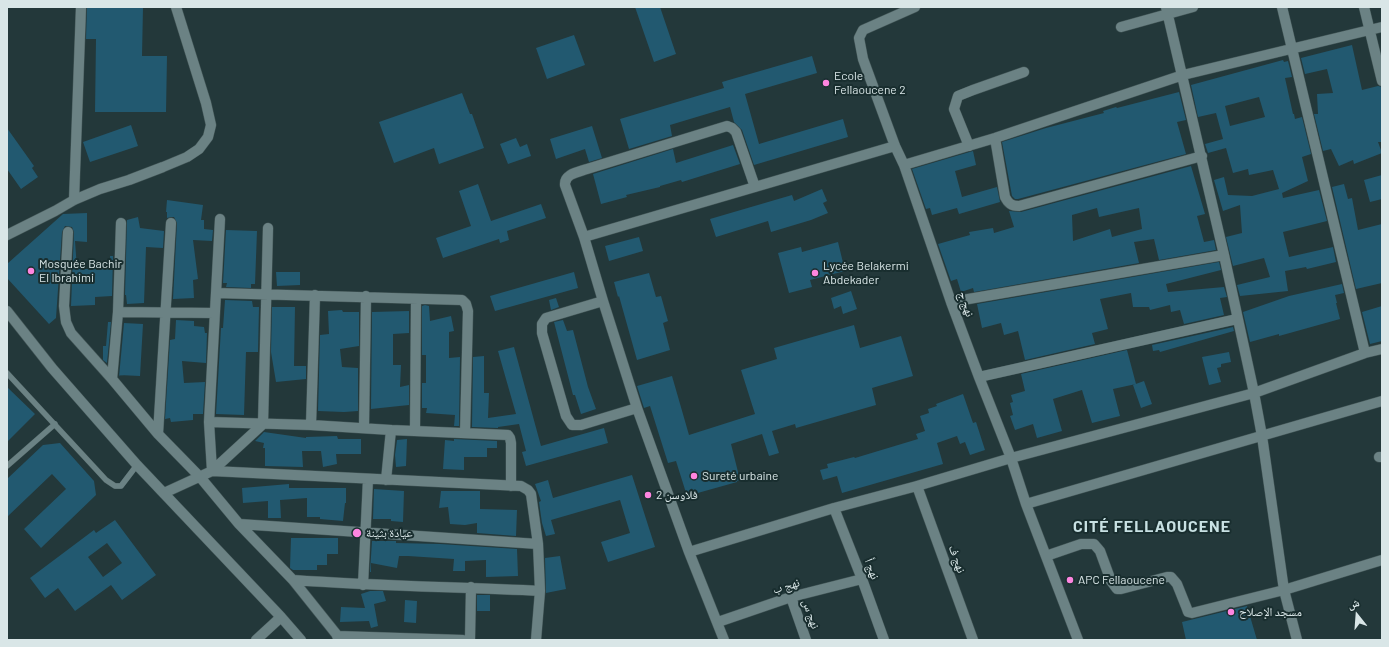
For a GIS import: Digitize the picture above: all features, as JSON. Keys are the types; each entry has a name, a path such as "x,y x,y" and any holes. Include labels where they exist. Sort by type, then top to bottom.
{"street":[{"path":"74,200 80,7"},
{"path":"7,235 74,200 187,157 199,150 208,138 211,125 206,103 176,7"},
{"name":"نهج ج","path":"915,7 863,30 859,38 866,69 895,146 904,165 951,302 1011,458 1026,504 1078,640"},
{"path":"1121,27 1167,10 1193,7"},
{"path":"1282,7 1365,353"},
{"path":"1364,7 1382,80"},
{"path":"1167,10 1202,156 1254,393 1262,436 1284,590 1297,640"},
{"path":"904,165 995,138 1183,74 1382,27"},
{"path":"969,146 954,109 958,96 1024,72"},
{"path":"724,640 689,552 637,408 584,237 564,185 566,178 587,169 727,126 736,132 755,187"},
{"path":"995,138 1005,197 1013,206 1019,206 1202,156"},
{"path":"584,237 895,146"},
{"path":"212,471 209,422 220,219"},
{"path":"112,379 118,312 121,223"},
{"path":"158,434 171,223"},
{"path":"164,493 212,471 263,424 268,228"},
{"path":"68,232 64,306 66,322 71,333 158,434 200,477 239,524 293,580 339,638 463,640"},
{"path":"951,302 1224,255"},
{"path":"216,293 266,293 416,299 450,298 462,300 468,308 465,433"},
{"path":"311,425 315,295"},
{"path":"364,427 366,296"},
{"path":"415,430 416,299"},
{"path":"603,301 546,318 542,324 542,333 566,416 572,424 581,425 637,408"},
{"path":"7,311 52,368 137,465 301,640"},
{"path":"118,312 165,314 215,313"},
{"path":"979,377 1237,319"},
{"path":"689,552 834,508 917,486 1011,458 1254,393 1365,353 1382,349"},
{"path":"1026,504 1382,401"},
{"path":"209,422 364,427 391,430 508,435 511,443 511,486"},
{"path":"386,480 391,430"},
{"path":"212,471 521,486 528,490 531,494 538,544 540,591 536,640"},
{"path":"363,585 368,479"},
{"name":"نهج ف","path":"917,486 973,640"},
{"name":"نهج أ","path":"834,508 884,640"},
{"path":"239,524 538,544"},
{"path":"1046,556 1081,544 1094,544 1100,551 1111,581 1117,589 1171,577 1177,584 1188,612 1192,613 1284,590 1382,560"},
{"name":"نهج ب","path":"718,622 791,597 862,579"},
{"path":"293,580 363,585 540,591"},
{"path":"470,640 471,588"},
{"name":"نهج س","path":"791,597 806,640"},
{"path":"256,640 281,617"}],"lane":[{"path":"7,373 106,480 115,486 121,486 137,465"},
{"path":"7,466 55,424"}],"building":[{"path":"87,7 143,7 142,56 167,56 166,112 95,112 96,39 86,39"},
{"path":"635,7 660,7 676,54 654,62"},
{"path":"574,35 585,65 547,79 536,48"},
{"path":"1352,45 1362,90 1378,86 1382,87 1382,142 1378,142 1382,153 1354,164 1353,160 1339,166 1331,149 1323,151 1314,114 1318,114 1317,94 1333,93 1327,69 1305,74 1301,58"},
{"path":"812,56 817,73 745,94 759,144 843,119 848,137 754,165 742,130 734,122 730,107 670,125 672,136 629,149 620,119 724,88 722,82"},
{"path":"1283,60 1284,62 1288,61 1292,77 1285,78 1293,114 1295,119 1302,117 1311,154 1302,157 1308,181 1282,193 1283,198 1319,190 1327,221 1283,232 1289,257 1333,247 1336,262 1307,269 1306,267 1285,271 1288,291 1240,296 1237,285 1270,277 1264,258 1233,266 1226,237 1242,233 1240,205 1223,211 1214,180 1224,177 1228,195 1252,196 1279,189 1273,170 1249,175 1248,169 1233,173 1226,148 1208,153 1205,144 1223,139 1216,113 1198,117 1191,85","holes":["1259,97 1265,117 1230,126 1225,106"]},
{"path":"1179,92 1186,120 1177,122 1186,154 1018,199 1015,199 1012,196 1002,142 1046,128 1104,113 1103,111 1116,107 1117,108"},
{"path":"462,93 470,114 472,114 484,148 439,164 434,148 394,163 379,122"},
{"path":"131,125 138,146 90,162 83,142"},
{"path":"592,126 602,158 589,162 585,149 556,159 550,139"},
{"path":"7,128 34,166 32,168 38,177 21,189 7,169"},
{"path":"516,138 520,147 527,144 531,156 508,164 500,144"},
{"path":"733,145 740,164 682,182 681,180 660,187 626,195 627,197 601,204 593,174 673,149 676,163"},
{"path":"973,151 976,165 955,171 962,197 997,187 1000,202 959,214 957,208 932,215 930,208 926,209 912,169"},
{"path":"1191,166 1205,214 1197,216 1204,242 1214,240 1216,250 1159,260 1154,239 1134,242 1139,263 974,292 973,288 961,292 957,279 951,281 938,244 970,235 969,232 993,228 994,233 1014,227 1009,211 1021,212","holes":["1097,208 1099,217 1139,208 1142,229 1112,237 1110,229 1073,241 1072,215"]},
{"path":"1382,175 1382,199 1370,202 1364,180"},
{"path":"478,184 491,221 541,204 546,218 507,231 509,240 500,243 499,239 443,258 436,238 471,226 459,191"},
{"path":"1344,184 1348,199 1352,198 1358,230 1382,224 1382,283 1356,289 1332,187"},
{"path":"822,189 827,201 823,203 828,213 811,220 771,232 768,221 716,237 710,219 792,195 794,201"},
{"path":"167,200 203,205 201,220 204,220 204,229 213,230 212,241 193,240 198,279 193,280 194,298 173,299 177,223 174,217 167,218"},
{"path":"87,213 87,242 75,241 77,269 111,269 110,256 113,256 112,296 95,297 95,305 71,306 74,232 72,227 65,226 62,232 56,318 49,324 7,278 7,264 63,214"},
{"path":"138,217 140,228 164,231 163,248 146,247 144,303 127,304 125,295 127,220"},
{"path":"226,230 257,231 255,284 251,284 251,288 226,287 227,283 223,283"},
{"path":"639,237 643,251 609,261 605,246"},
{"path":"838,242 845,271 810,280 812,287 789,293 778,253 801,247 802,252"},
{"path":"1219,262 1221,270 1166,284 1168,292 1224,287 1227,297 1220,298 1224,315 1184,324 1180,310 1171,312 1170,305 1150,310 1149,307 1133,307 1131,293 1100,299 1108,329 1092,333 1095,344 1025,360 1018,331 1004,335 1001,323 982,328 977,304"},
{"path":"276,272 300,272 300,285 277,286"},
{"path":"574,272 578,288 495,311 490,296"},
{"path":"649,273 656,297 661,296 668,321 663,323 670,350 637,360 614,282"},
{"path":"1342,284 1344,293 1335,295 1340,319 1279,336 1279,334 1250,342 1243,312 1289,296"},
{"path":"851,291 857,309 843,314 841,306 834,309 831,298"},
{"path":"556,298 559,307 551,310 549,300"},
{"path":"225,300 252,301 253,307 259,307 258,352 246,352 244,415 216,414 221,328 223,328"},
{"path":"422,306 429,306 430,321 451,316 454,331 449,332 449,358 460,357 459,426 454,426 455,415 426,413 427,408 422,408 422,383 426,383 426,355 422,355"},
{"path":"1382,306 1382,341 1370,344 1362,312"},
{"path":"272,307 295,307 294,366 306,366 306,379 276,382 271,352"},
{"path":"342,310 343,312 359,312 359,346 340,349 342,367 358,368 358,411 318,411 320,335 329,334 328,311"},
{"path":"409,311 409,333 393,334 393,365 401,365 400,387 409,385 409,405 371,409 372,312"},
{"path":"176,320 194,321 194,326 204,327 205,333 207,333 206,363 182,361 184,383 205,382 203,414 193,414 193,420 171,422 170,418 165,419 170,340 175,339"},
{"path":"563,320 567,331 573,330 588,387 596,409 581,414 575,395 573,395 554,322"},
{"path":"108,322 111,322 107,363 103,360 103,346 106,346"},
{"path":"124,323 143,324 140,376 119,375"},
{"path":"854,325 860,348 901,336 913,376 872,388 876,405 796,428 795,424 772,431 779,453 769,456 762,434 731,444 740,480 687,496 676,461 668,463 650,406 644,408 637,386 672,376 689,435 755,414 741,370 777,359 774,348"},
{"path":"1233,327 1234,331 1160,352 1159,350 1153,351 1152,345"},
{"path":"514,347 541,446 604,428 608,443 526,466 522,452 526,451 519,424 498,428 472,427 473,357 484,356 484,393 489,393 488,418 516,414 498,351"},
{"path":"1127,350 1136,384 1113,389 1120,416 1092,423 1082,390 1053,399 1062,431 1037,438 1033,424 1015,430 1010,416 1013,415 1010,403 1013,402 1011,395 1025,391 1021,374"},
{"path":"1229,352 1231,362 1221,364 1221,367 1217,368 1221,382 1209,385 1202,357"},
{"path":"1144,381 1152,404 1141,408 1133,385"},
{"path":"7,387 35,414 7,442"},
{"path":"963,394 973,423 976,422 985,450 970,455 965,442 960,444 957,436 937,443 943,464 842,493 837,476 823,480 820,470 828,468 827,464 855,458 918,439 916,434 925,431 920,416 929,413 928,409 937,406 936,404"},
{"path":"264,432 306,438 337,436 338,439 361,439 361,454 336,454 337,464 323,467 321,451 302,451 303,467 265,466 265,448 263,448 264,443 255,441"},
{"path":"407,439 406,466 396,467 395,455 397,440"},
{"path":"454,439 497,441 497,448 487,448 487,457 464,457 464,470 443,469 445,440 454,441"},
{"path":"60,443 94,481 96,495 41,548 24,529 66,489 52,474 7,517 7,479 43,445"},
{"path":"632,475 655,547 608,562 601,542 630,533 620,500 551,520 555,534 546,536 542,523 539,502 541,501 535,484 548,480 553,498"},
{"path":"289,484 289,488 346,488 346,503 343,521 320,519 320,517 307,517 307,498 280,500 281,518 268,518 268,501 243,503 242,488"},
{"path":"374,489 404,491 403,522 391,521 391,519 373,519"},
{"path":"441,491 480,491 480,509 517,510 516,536 477,533 477,523 465,525 450,524 448,507 439,508"},
{"path":"115,520 156,575 122,600 111,585 75,611 58,588 45,598 30,578 94,530 96,533","holes":["107,543 122,563 103,577 88,557"]},
{"path":"291,538 338,538 338,554 327,554 327,565 317,565 317,570 293,570 290,568"},
{"path":"372,541 396,541 396,543 517,549 518,576 486,577 486,560 465,561 465,571 453,571 454,559 408,556 399,556 397,568 371,563 370,572"},
{"path":"560,556 566,589 546,593 545,558"},
{"path":"370,591 383,591 386,601 374,604 378,626 371,628 369,621 340,622 341,607 365,608 361,594"},
{"path":"477,595 490,595 490,611 477,611"},
{"path":"405,600 417,601 416,623 404,622"},
{"name":"مسجد اﻹصلاح","path":"1247,606 1257,640 1186,640 1182,622"}],"place":[{"name":"Ecole Fellaoucene 2","path":"826,83"},
{"name":"Mosquée Bachir El Ibrahimi","path":"31,271"},
{"name":"Lycée Belakermi Abdekader","path":"815,273"},
{"name":"Sureté urbaine","path":"694,476"},
{"name":"فلاوسن 2","path":"648,495"},
{"name":"عيادة بثينة","path":"357,533"},
{"name":"APC Fellaoucene","path":"1070,580"},
{"name":"مسجد اﻹصلاح","path":"1231,612"}],"district":[{"name":"CITÉ FELLAOUCENE","path":"1152,527"}]}
